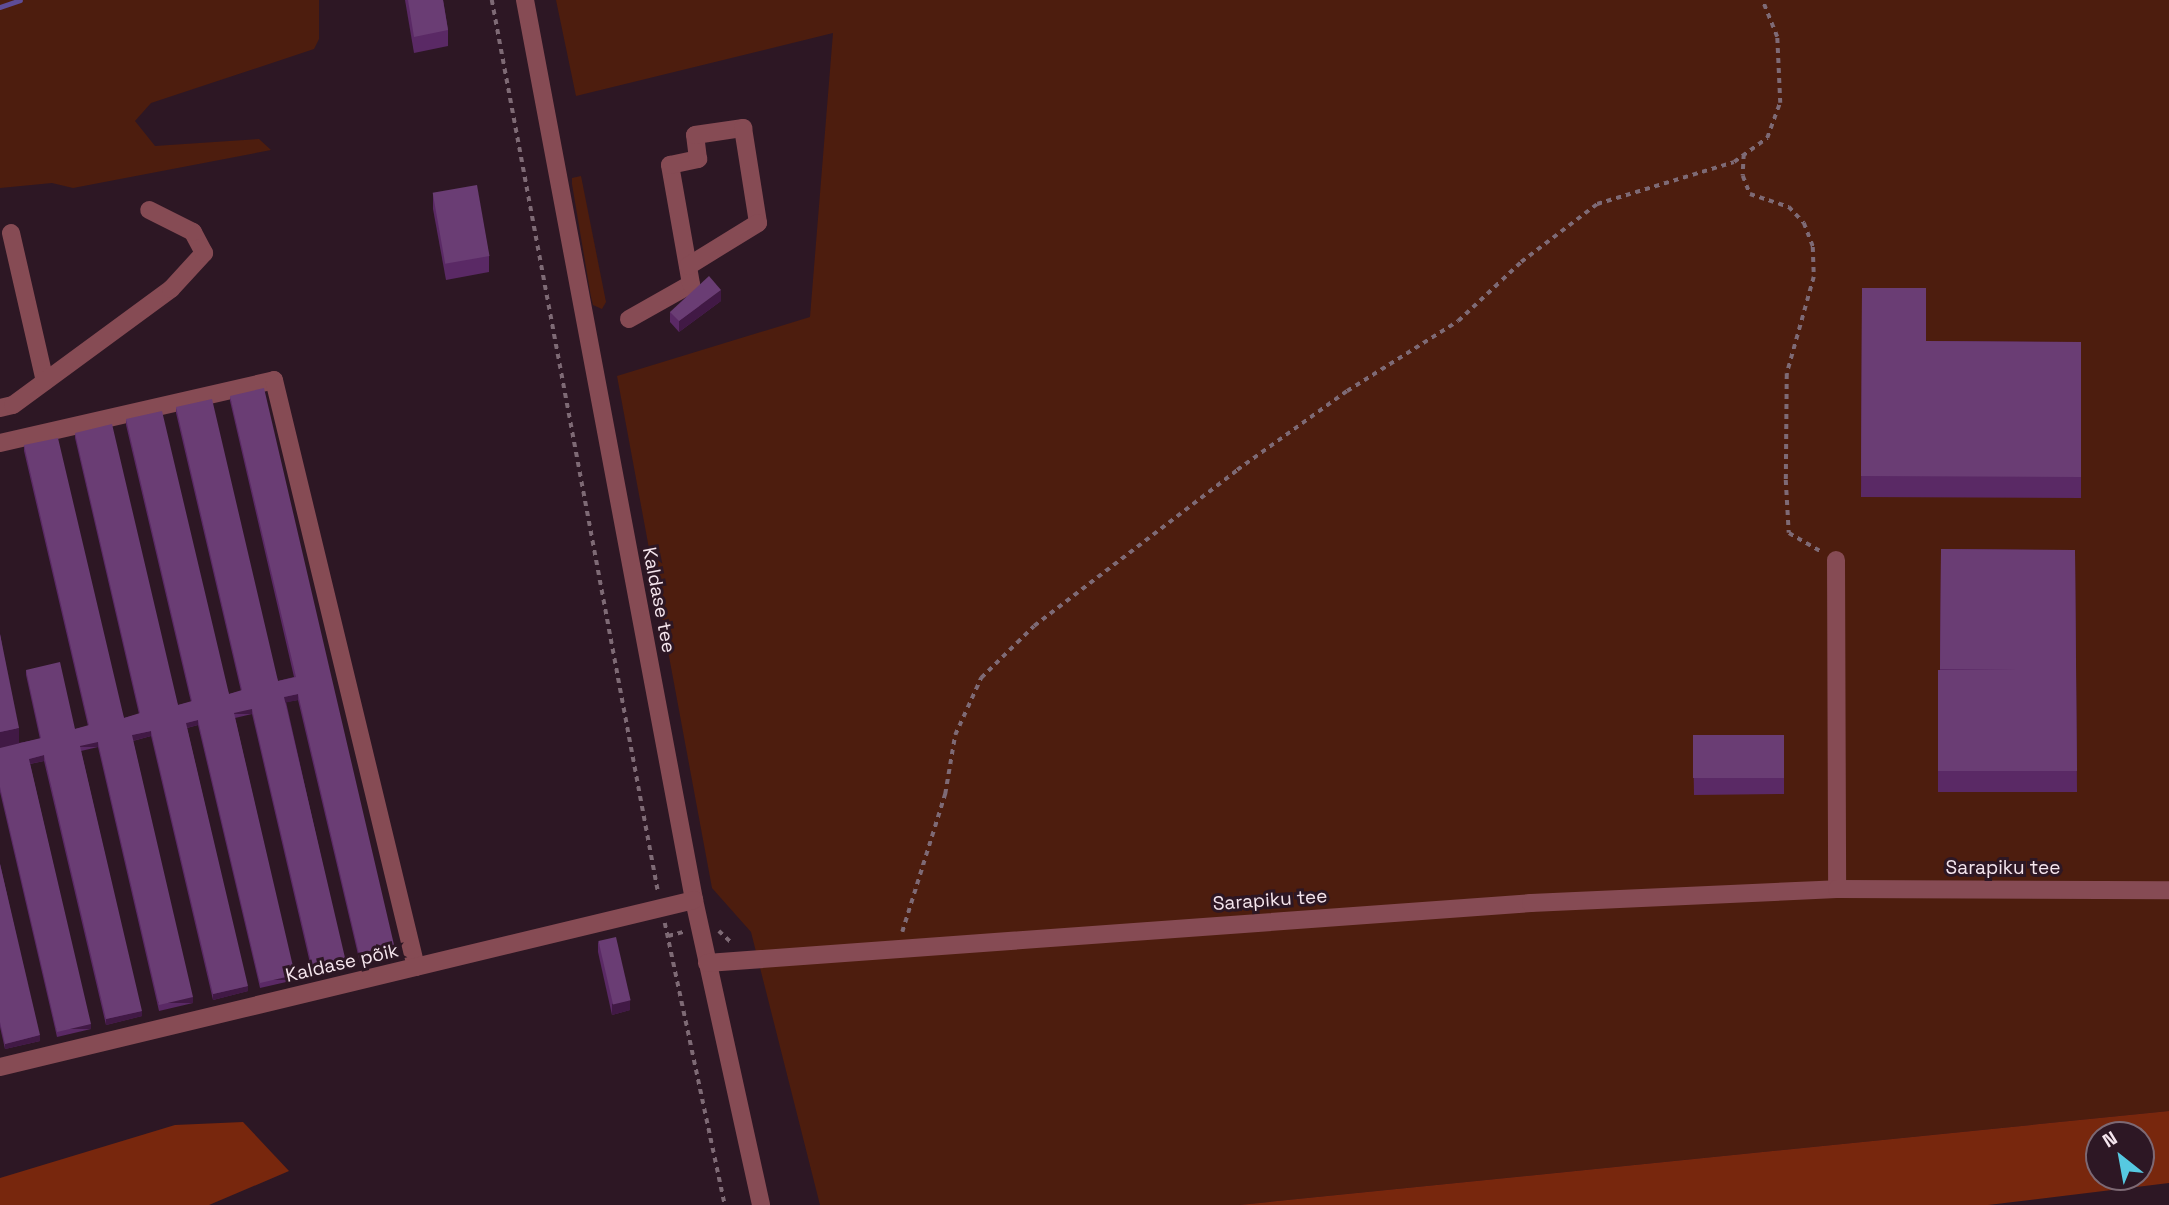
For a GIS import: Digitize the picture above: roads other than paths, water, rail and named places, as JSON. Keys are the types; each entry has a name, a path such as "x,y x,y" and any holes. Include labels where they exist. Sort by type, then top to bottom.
{"street":[{"name":"Kaldase tee","path":"525,0 694,900 761,1205"},
{"path":"629,319 691,285 670,164 698,159 695,135 743,128 758,223 688,266"},
{"path":"0,408 13,405 171,289 204,253 193,232 149,210"},
{"path":"11,233 45,381"},
{"path":"0,443 274,380 416,967"},
{"path":"1836,560 1837,889"},
{"name":"Sarapiku tee","path":"707,963 1531,903 1837,889 2169,890"},
{"name":"Kaldase põik","path":"0,1067 694,900"}],"waterway":[{"path":"0,7 20,0"}]}
